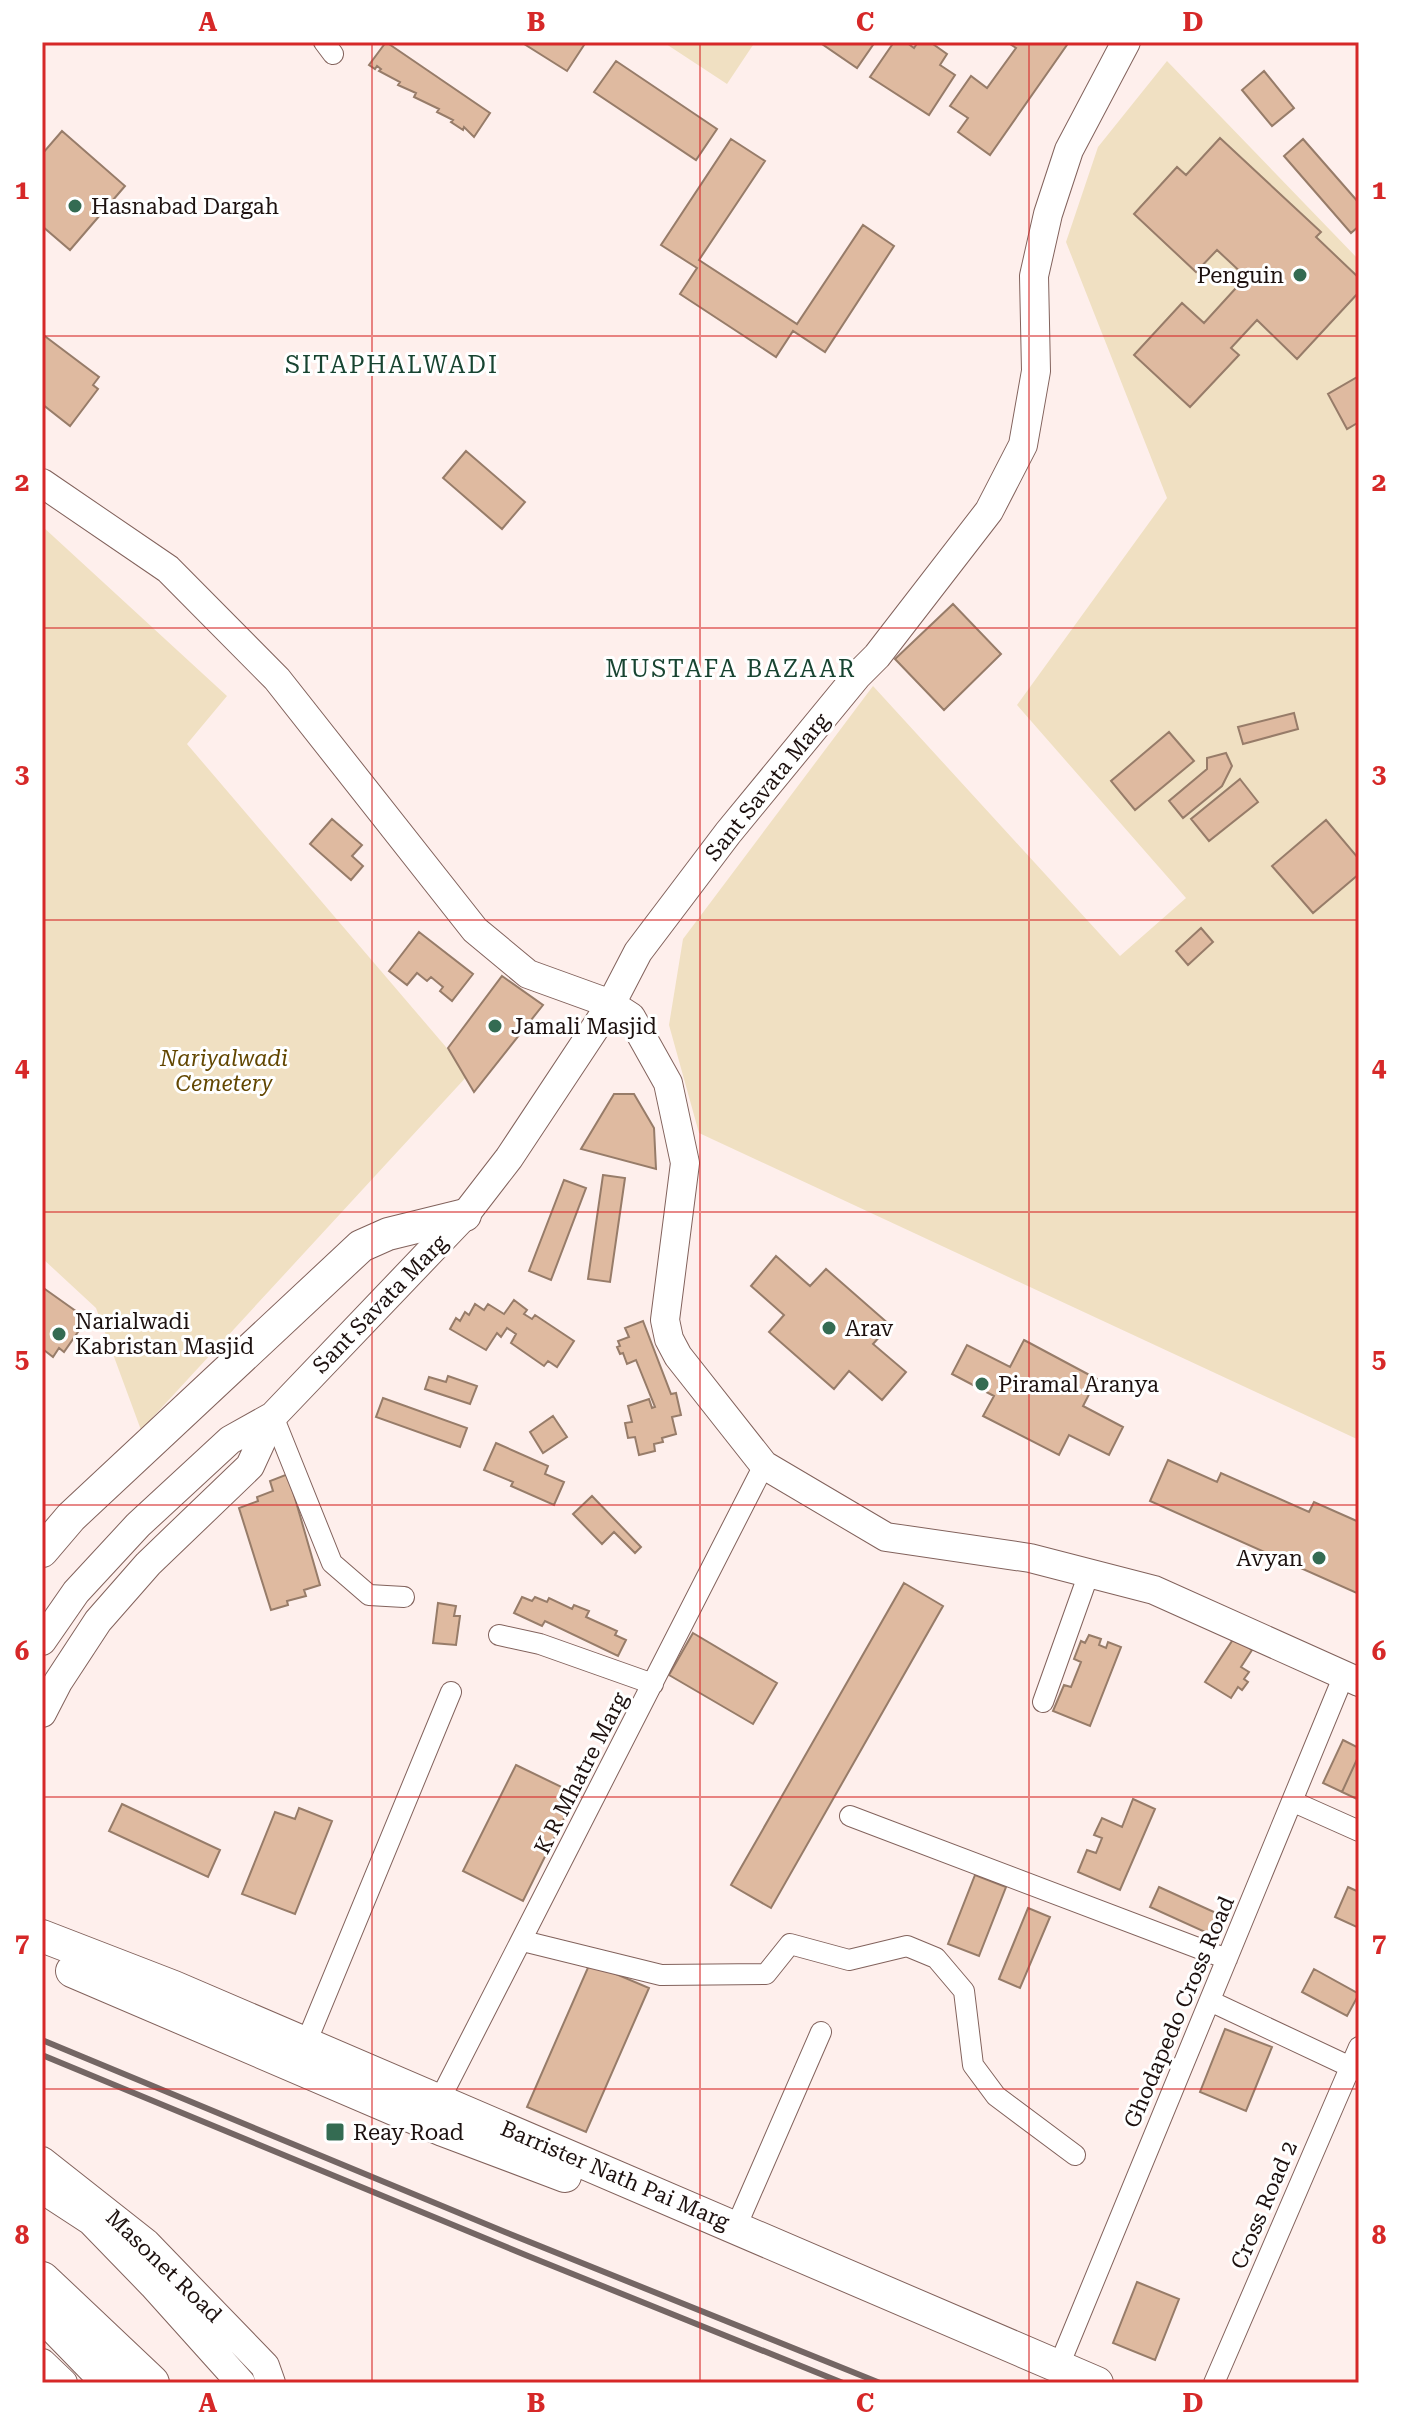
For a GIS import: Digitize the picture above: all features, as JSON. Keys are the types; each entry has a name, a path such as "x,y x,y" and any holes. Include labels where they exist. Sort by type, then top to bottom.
{"highway":[{"path":"42,2280 151,2383"},
{"path":"42,2312 111,2383"}],"main road":[{"path":"42,1551 71,1517 361,1246 388,1234 465,1215"},
{"name":"Barrister Nath Pai Marg","path":"42,1936 174,1987 736,2227 1054,2375"},
{"name":"Barrister Nath Pai Marg","path":"42,1958 443,2130 581,2182 1054,2375 1097,2383"}],"street":[{"name":"Sant Savata Marg","path":"42,1641 76,1592 138,1525 230,1440 273,1416 465,1215 509,1158 611,1004 638,952 728,833 877,656 989,511 1023,445 1036,371 1034,276 1048,214 1069,150 1126,42"},
{"path":"42,483 168,569 277,679 475,930 491,946 528,974 611,1004 631,1017 668,1083 685,1163 665,1320 669,1339 678,1356 764,1465 886,1537 1030,1558 1154,1590 1352,1679"},
{"name":"Sant Savata Marg","path":"42,1713 58,1682 98,1621 148,1564 250,1466 273,1416"},
{"path":"273,1416 332,1563 369,1595 404,1597"},
{"name":"K R Mhatre Marg","path":"439,2101 764,1465"},
{"path":"1043,1702 1089,1573"},
{"path":"499,1635 540,1644 653,1684"},
{"name":"Ghodapedo Cross Road","path":"1054,2375 1294,1802 1352,1679"},
{"path":"306,2043 451,1692"},
{"path":"1294,1802 1359,1831"},
{"path":"850,1816 1227,1959"},
{"path":"523,1941 661,1975 766,1974 790,1944 849,1960 907,1946 936,1958 964,1991 973,2065 996,2096 1075,2155"},
{"path":"1210,2001 1355,2069"},
{"path":"736,2227 821,2032"},
{"name":"Cross Road 2","path":"1214,2383 1355,2069 1359,2047"},
{"name":"Masonet Road","path":"42,2161 146,2243 265,2366 271,2383"},
{"name":"Masonet Road","path":"42,2189 91,2221 241,2383"},
{"path":"42,2363 63,2383"}],"green space":[{"path":"663,42 755,42 727,84"},
{"path":"1167,61 1359,260 1359,1440 699,1133 669,1025 683,939 873,686 1120,956 1186,898 1017,705 1167,498 1066,242 1098,147"},
{"name":"Nariyalwadi Cemetery","path":"42,526 227,696 187,744 469,1074 141,1430 96,1308 42,1258"}],"building":[{"path":"386,42 490,113 474,137 464,127 463,130 451,122 453,120 437,112 439,109 414,97 416,93 398,85 400,82 379,71 381,69 377,66 375,69 369,65"},
{"path":"521,42 586,42 567,71"},
{"path":"819,42 875,42 857,68"},
{"path":"894,42 906,42 914,48 918,42 930,42 947,54 940,65 955,75 929,115 870,77"},
{"path":"1007,42 1069,42 990,155 958,132 968,118 950,106 971,76 987,88 1016,48"},
{"path":"616,61 717,129 696,160 594,92"},
{"path":"1264,71 1294,108 1272,126 1242,90"},
{"name":"Hasnabad Dargah","path":"62,131 125,186 70,250 42,226 42,154"},
{"name":"Penguin","path":"1220,138 1321,232 1316,237 1359,278 1359,292 1297,359 1257,320 1231,348 1239,355 1190,407 1134,355 1182,303 1204,323 1246,277 1217,250 1196,272 1134,214 1177,167 1186,175"},
{"path":"731,139 765,161 699,260 797,324 863,225 894,246 825,352 793,331 776,357 680,294 697,268 661,245"},
{"path":"1303,139 1359,203 1359,226 1351,233 1284,156"},
{"path":"42,334 99,377 93,385 98,389 70,426 42,404"},
{"path":"1359,376 1359,422 1347,429 1328,394"},
{"path":"466,451 525,502 502,529 443,478"},
{"path":"953,604 1001,654 944,710 895,659"},
{"path":"1294,713 1298,729 1243,744 1238,727"},
{"path":"1169,732 1194,761 1135,810 1111,781"},
{"path":"1226,753 1232,766 1222,786 1183,818 1169,801 1207,769 1207,758"},
{"path":"1240,779 1258,802 1209,841 1191,819"},
{"path":"332,819 362,845 352,856 363,866 351,880 310,844"},
{"path":"1326,820 1359,859 1359,874 1313,913 1272,866"},
{"path":"1201,928 1213,942 1188,965 1176,951"},
{"path":"419,932 473,974 452,1001 440,991 443,987 431,977 427,981 417,973 407,985 389,971"},
{"name":"Jamali Masjid","path":"502,976 543,1005 474,1092 448,1048"},
{"path":"614,1094 634,1094 654,1128 656,1169 581,1149"},
{"path":"603,1175 625,1178 610,1282 588,1279"},
{"path":"564,1180 586,1188 551,1280 529,1271"},
{"name":"Arav","path":"776,1256 810,1286 826,1269 890,1325 873,1344 906,1372 882,1400 849,1371 834,1389 769,1332 784,1315 751,1286"},
{"name":"Narialwadi Kabristan Masjid","path":"42,1287 87,1319 64,1352 59,1348 53,1357 44,1350 42,1352"},
{"path":"514,1300 527,1310 524,1314 532,1319 535,1315 574,1341 557,1367 548,1361 544,1366 511,1343 516,1334 507,1328 501,1337 497,1333 486,1350 450,1329 456,1318 460,1321 465,1312 469,1315 475,1304 484,1310 488,1304 504,1314"},
{"path":"643,1321 671,1394 676,1393 681,1415 672,1417 676,1434 654,1444 655,1451 639,1455 635,1437 628,1438 625,1423 632,1422 628,1406 649,1399 652,1408 655,1407 636,1360 627,1364 617,1347 620,1346 618,1341 629,1337 625,1328"},
{"path":"1024,1340 1097,1379 1083,1406 1123,1427 1109,1455 1069,1435 1059,1455 983,1416 994,1396 952,1374 967,1345 1010,1367"},
{"path":"448,1376 477,1386 470,1404 425,1389 429,1377 446,1382"},
{"path":"383,1398 467,1428 460,1447 376,1417"},
{"path":"553,1416 567,1437 543,1453 530,1432"},
{"path":"496,1443 548,1466 545,1474 564,1482 554,1505 484,1470"},
{"name":"Avyan","path":"1168,1460 1217,1482 1221,1473 1309,1512 1314,1502 1359,1522 1359,1594 1150,1501"},
{"path":"288,1474 320,1585 304,1590 306,1596 287,1601 288,1605 271,1610 239,1508 273,1491 270,1481"},
{"path":"592,1496 641,1547 635,1553 614,1532 602,1544 573,1514"},
{"path":"904,1583 943,1606 771,1908 731,1885"},
{"path":"522,1597 532,1601 535,1597 547,1602 549,1598 572,1609 574,1605 589,1611 586,1617 617,1631 615,1635 626,1640 618,1656 545,1621 542,1626 514,1613"},
{"path":"438,1603 456,1606 454,1616 460,1616 456,1645 433,1643"},
{"path":"693,1633 777,1683 753,1724 669,1675"},
{"path":"1089,1635 1101,1639 1099,1645 1106,1648 1108,1642 1121,1647 1090,1726 1053,1711 1064,1685 1071,1687 1081,1662 1074,1659 1081,1641 1085,1643"},
{"path":"1234,1638 1252,1650 1241,1667 1249,1672 1244,1679 1248,1682 1242,1690 1238,1687 1231,1698 1205,1682"},
{"path":"1343,1740 1359,1748 1359,1755 1342,1792 1323,1783"},
{"path":"1359,1755 1359,1800 1342,1792"},
{"path":"516,1765 576,1794 523,1901 463,1871"},
{"path":"1133,1799 1155,1809 1120,1890 1078,1872 1087,1850 1096,1853 1102,1838 1094,1835 1102,1818 1122,1827"},
{"path":"122,1804 220,1850 208,1877 109,1831"},
{"path":"299,1808 332,1821 295,1914 242,1894 275,1812 295,1819"},
{"path":"975,1875 1006,1887 979,1956 948,1944"},
{"path":"1159,1887 1225,1917 1216,1937 1150,1907"},
{"path":"1348,1887 1359,1892 1359,1928 1335,1917"},
{"path":"1028,1908 1050,1917 1020,1988 999,1979"},
{"path":"590,1963 649,1988 586,2132 527,2107"},
{"path":"1314,1969 1359,1994 1347,2016 1302,1992"},
{"path":"1225,2029 1272,2047 1246,2111 1200,2092"},
{"path":"1137,2282 1179,2299 1155,2360 1113,2343"}],"railway":[{"path":"42,2040 880,2383"},
{"path":"42,2055 843,2383"}],"place":[{"name":"Hasnabad Dargah","path":"75,206"},
{"name":"Penguin","path":"1300,275"},
{"name":"Jamali Masjid","path":"495,1026"},
{"name":"Arav","path":"829,1328"},
{"name":"Narialwadi Kabristan Masjid","path":"59,1334"},
{"name":"Piramal Aranya","path":"982,1384"},
{"name":"Avyan","path":"1319,1558"},
{"name":"Reay Road","path":"335,2132"}],"district":[{"name":"SITAPHALWADI","path":"392,365"},
{"name":"MUSTAFA BAZAAR","path":"731,669"}]}
